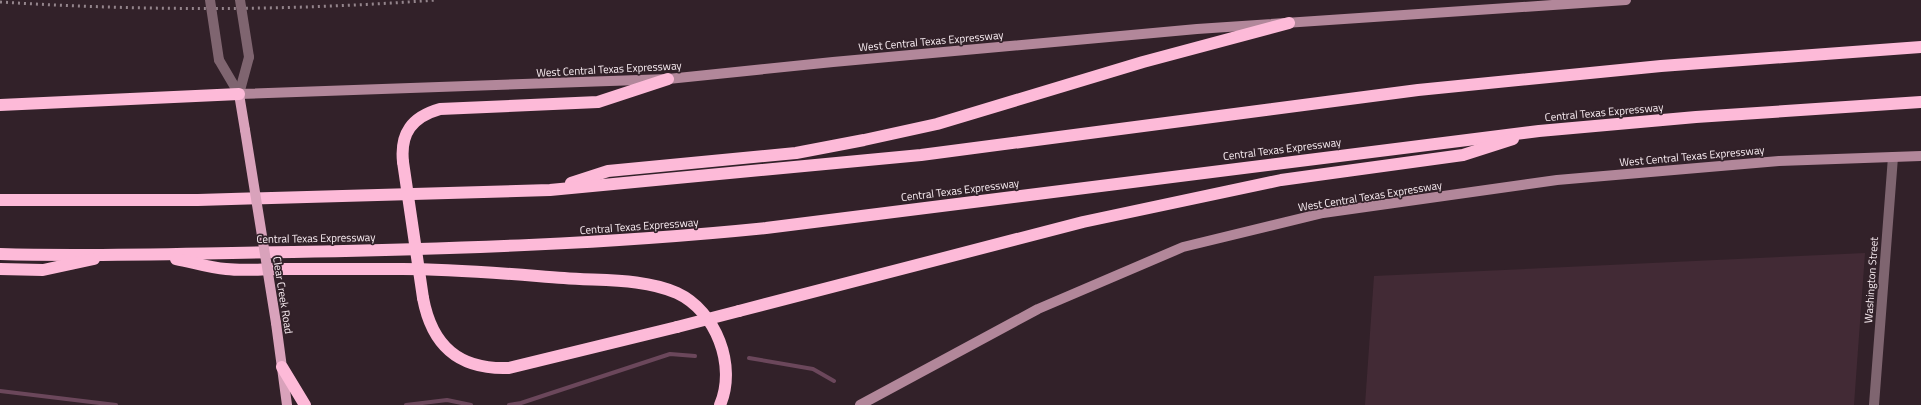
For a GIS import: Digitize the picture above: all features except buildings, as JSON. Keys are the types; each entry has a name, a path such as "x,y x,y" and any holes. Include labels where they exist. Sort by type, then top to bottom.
{"highway":[{"path":"550,190 608,171 796,153 894,134 938,124 1143,62 1289,23"},
{"path":"0,200 198,200 550,190 921,155 1418,90 1661,66 1921,47"},
{"path":"668,79 598,102 440,109 428,112 417,119 409,128 403,139 402,149 422,298 432,331 443,345 462,360 473,365 492,369 515,367 677,327 1083,222 1281,180 1463,155 1539,131"},
{"path":"0,105 238,94"},
{"name":"Central Texas Expressway","path":"0,254 156,254 473,248 664,238 766,228 1539,131 1696,117 1921,102"},
{"path":"0,268 43,270 116,254"},
{"path":"156,254 225,269 404,269 558,277 639,283 660,287 678,294 692,303 705,315 713,328 721,344 725,361 725,379 720,405"},
{"path":"282,367 304,405"}],"main road":[{"name":"West Central Texas Expressway","path":"238,94 668,79 876,58 1289,23 1626,0"},
{"name":"Clear Creek Road","path":"238,94 276,323 287,405"},
{"name":"West Central Texas Expressway","path":"860,405 1038,310 1183,247 1323,213 1557,180 1779,161 1921,156"}],"street":[{"path":"210,0 219,60 238,94"},
{"path":"238,94 249,57 240,0"},
{"name":"Washington Street","path":"1874,405 1893,157"}],"shaded area":[{"path":"1865,253 1854,405 1365,405 1374,276"}],"waterway":[{"path":"509,405 521,403 670,354 695,356"},
{"path":"749,358 813,369 834,381"},
{"path":"0,391 116,405"},
{"path":"406,405 447,400 471,405"}],"railway":[{"path":"0,2 109,7 273,8 382,4 436,0"}]}
